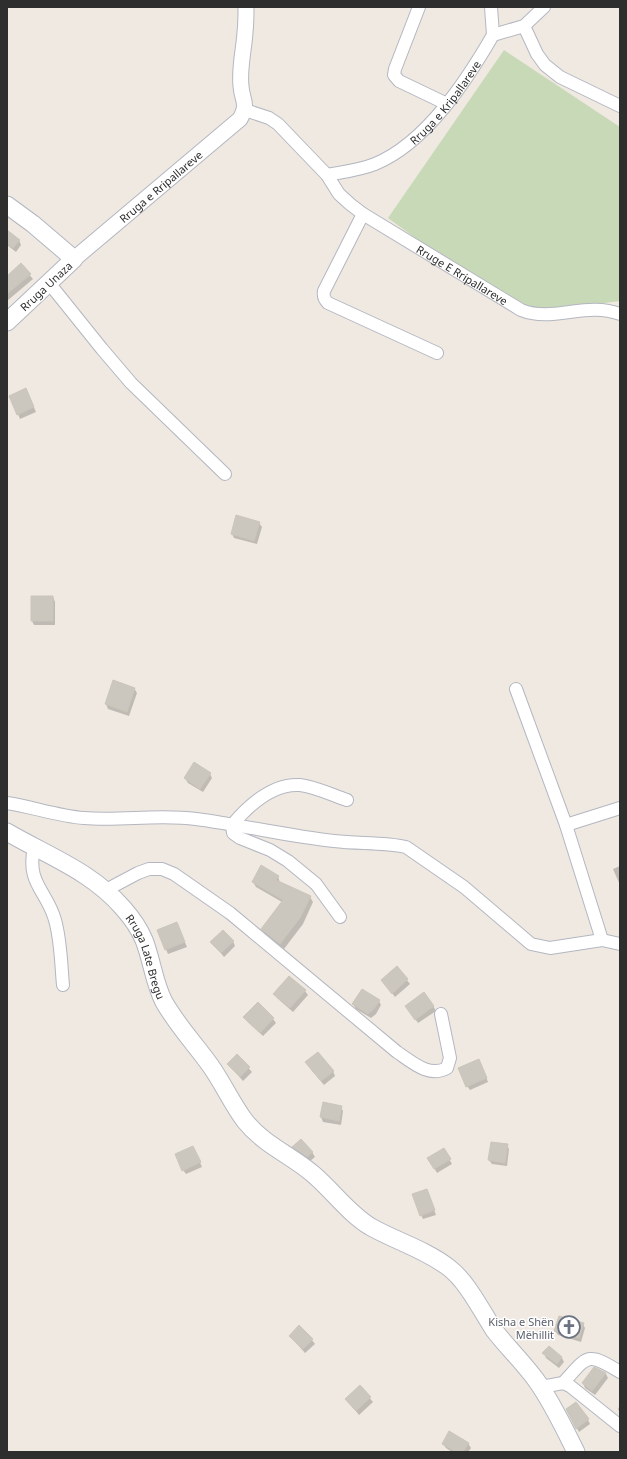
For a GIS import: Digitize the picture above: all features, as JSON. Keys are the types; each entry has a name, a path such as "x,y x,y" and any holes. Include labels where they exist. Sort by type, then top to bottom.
{"main road":[{"name":"Rruga Unaza","path":"7,205 33,224 74,259 7,322"},
{"name":"Rruga Late Bregu","path":"7,832 34,848 86,874 106,890 123,907 136,924 144,941 163,1000 172,1015 211,1066 245,1121 268,1144 314,1174 360,1219 372,1227 422,1250 449,1267 458,1276 503,1342 526,1366 541,1387 576,1452"}],"street":[{"path":"246,7 246,31 240,78 245,110 269,118 278,124 327,175"},
{"path":"419,7 394,75 399,81 447,104"},
{"path":"491,7 493,35 524,26 544,7"},
{"path":"524,26 537,54 545,65 560,77 620,106"},
{"name":"Rruga e Kripallareve","path":"327,175 358,170 376,164 392,155 415,136 447,104 474,67 493,35"},
{"name":"Rruga e Rripallareve","path":"74,259 231,126 240,118 245,110"},
{"name":"Rruge E Rripallareve","path":"327,175 338,194 363,214 521,310 531,314 542,315 600,308 612,310 620,314"},
{"path":"363,214 324,291 323,295 325,300 328,303 436,353"},
{"path":"49,283 131,383 226,474"},
{"path":"516,689 566,825 602,940"},
{"path":"232,825 251,805 264,796 290,785 309,787 348,800"},
{"path":"7,803 79,818 170,816 335,841 406,847 464,887 531,944 550,948 602,940 620,944"},
{"path":"566,825 620,808"},
{"path":"232,825 233,833 240,838 270,850 316,884 340,917"},
{"path":"34,848 32,865 33,875 55,918 58,931 63,985"},
{"path":"106,890 138,873 149,869 162,869 174,874 230,913 397,1052 428,1071 440,1072 447,1068 450,1058 441,1014"},
{"path":"562,1383 582,1363 589,1359 596,1358 620,1372"},
{"path":"541,1387 562,1383 570,1386 620,1426"}],"green space":[{"path":"504,50 620,127 620,301 535,312 425,245 388,218"}],"building":[{"path":"7,230 20,240 13,248 7,244"},
{"path":"21,263 31,274 7,294 7,276"},
{"path":"26,388 34,407 17,415 9,396"},
{"path":"236,515 260,522 254,541 231,534"},
{"path":"31,596 53,596 53,621 31,621"},
{"path":"113,680 135,688 127,712 105,704"},
{"path":"194,762 211,773 200,789 184,778"},
{"path":"261,865 279,876 276,880 311,896 300,918 280,944 261,929 283,900 252,882"},
{"path":"177,922 185,942 165,950 157,930"},
{"path":"223,930 234,941 221,953 210,942"},
{"path":"397,966 408,979 392,994 381,980"},
{"path":"289,976 306,990 290,1008 273,994"},
{"path":"362,989 380,1000 374,1009 368,1014 352,1004"},
{"path":"424,992 434,1006 415,1020 405,1006"},
{"path":"258,1002 274,1018 260,1033 243,1017"},
{"path":"318,1052 334,1071 321,1081 305,1062"},
{"path":"237,1054 250,1067 240,1077 227,1064"},
{"path":"479,1059 487,1078 466,1087 458,1068"},
{"path":"323,1102 342,1106 339,1121 320,1117"},
{"path":"301,1139 313,1152 307,1157 292,1147"},
{"path":"491,1142 508,1144 505,1163 488,1160"},
{"path":"193,1146 201,1162 182,1171 175,1154"},
{"path":"444,1148 451,1159 434,1169 427,1158"},
{"path":"427,1189 435,1210 420,1216 412,1194"},
{"name":"Kisha e Shën Mëhillit","path":"559,1316 584,1323 579,1338 554,1331"},
{"path":"299,1325 313,1339 303,1349 289,1336"},
{"path":"549,1346 562,1357 557,1364 542,1353"},
{"path":"594,1367 606,1373 592,1391 582,1383"},
{"path":"360,1385 371,1397 356,1411 345,1399"},
{"path":"576,1402 589,1419 576,1429 566,1409"},
{"path":"449,1431 469,1443 463,1452 456,1452 442,1444"}],"place":[{"name":"Kisha e Shën Mëhillit","path":"569,1327"}]}
